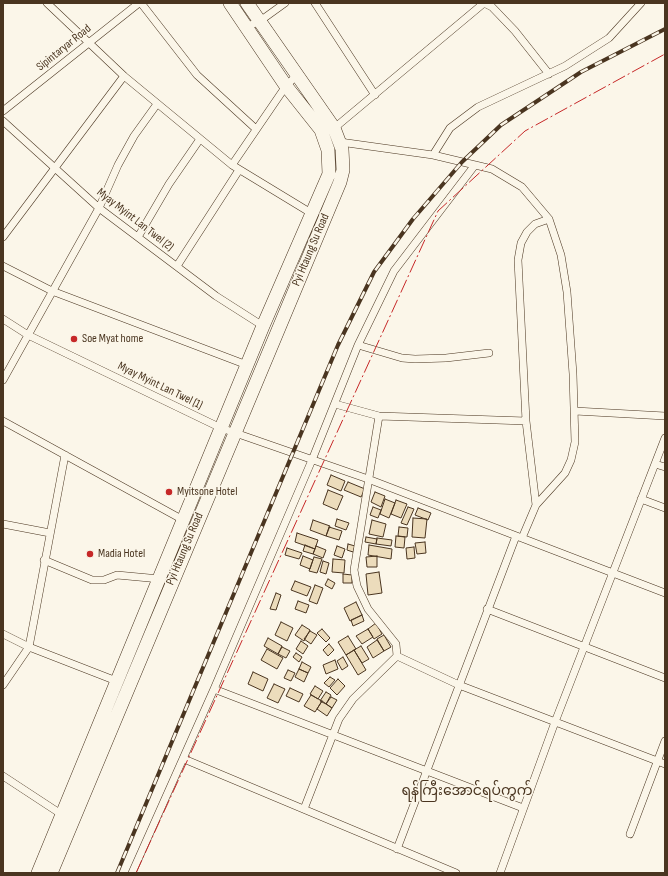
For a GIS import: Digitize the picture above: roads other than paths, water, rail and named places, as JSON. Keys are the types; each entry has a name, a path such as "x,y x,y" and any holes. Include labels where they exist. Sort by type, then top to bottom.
{"highway":[{"path":"230,3 286,86 317,124 324,136"},
{"name":"Pyi Htaung Su Road","path":"144,632 173,580 340,182 343,158 340,142 334,128 247,3"},
{"name":"Pyi Htaung Su Road","path":"52,873 68,818 124,685 144,632 158,579 273,302 329,174 330,162 324,136"},
{"path":"302,235 314,242"},
{"path":"273,302 286,310"},
{"name":"Pyi Htaung Su Road","path":"38,873 68,818"}],"street":[{"path":"48,3 124,76 232,165 311,213"},
{"path":"140,3 197,75 256,129"},
{"name":"Sipintaryar Road","path":"3,111 140,3"},
{"path":"246,27 260,21 285,3"},
{"path":"314,3 375,95"},
{"path":"324,136 375,95 393,77 484,3 492,7 515,32 549,74"},
{"path":"433,155 450,128 478,107 549,74 609,38 641,3"},
{"path":"232,165 286,86 297,75"},
{"path":"3,237 124,76"},
{"path":"3,380 99,208 118,165 134,136 157,104"},
{"name":"Myay Myint Lan Twel (2)","path":"3,121 99,208 216,296 263,326"},
{"path":"138,238 169,184 200,139"},
{"path":"340,142 433,155 492,169 522,187 549,220 561,255 567,292 575,411 575,442 571,460 565,473 536,505 519,537 487,609 397,850"},
{"path":"132,873 214,689 312,460 358,345 394,271 475,165"},
{"path":"177,266 239,170"},
{"path":"536,505 526,421 518,260 521,243 527,232 535,224 549,220"},
{"path":"3,266 52,292 247,365"},
{"name":"Myay Myint Lan Twel (1)","path":"3,319 28,335 221,428 368,480 665,593"},
{"path":"358,345 402,358 415,359 446,358 489,353"},
{"path":"335,404 380,416 526,421"},
{"path":"575,411 665,416"},
{"path":"380,416 354,570 357,586 362,597 368,609 396,644 397,656"},
{"path":"3,421 183,520 196,523"},
{"path":"500,873 555,722 665,438"},
{"path":"3,685 28,647 65,455"},
{"path":"655,464 665,467"},
{"path":"641,499 665,508"},
{"path":"3,524 50,533"},
{"path":"44,560 92,580 104,580 117,575 173,580"},
{"path":"487,609 665,678"},
{"path":"3,634 28,647 124,685"},
{"path":"397,656 459,686 662,762"},
{"path":"304,809 339,719 353,699 397,656"},
{"path":"214,689 523,808"},
{"path":"630,834 662,762 665,741"},
{"path":"184,759 397,850 456,873"},
{"path":"3,776 68,818"}],"railway":[{"path":"117,873 338,345 374,272 413,219 462,162 501,125 581,72 665,29"}],"place":[{"name":"Soe Myat home","path":"74,339"},
{"name":"Myitsone Hotel","path":"169,492"},
{"name":"Madia Hotel","path":"90,554"}],"district":[{"name":"ရန်ကြီးအောင်ရပ်ကွက်","path":"467,791"}]}
